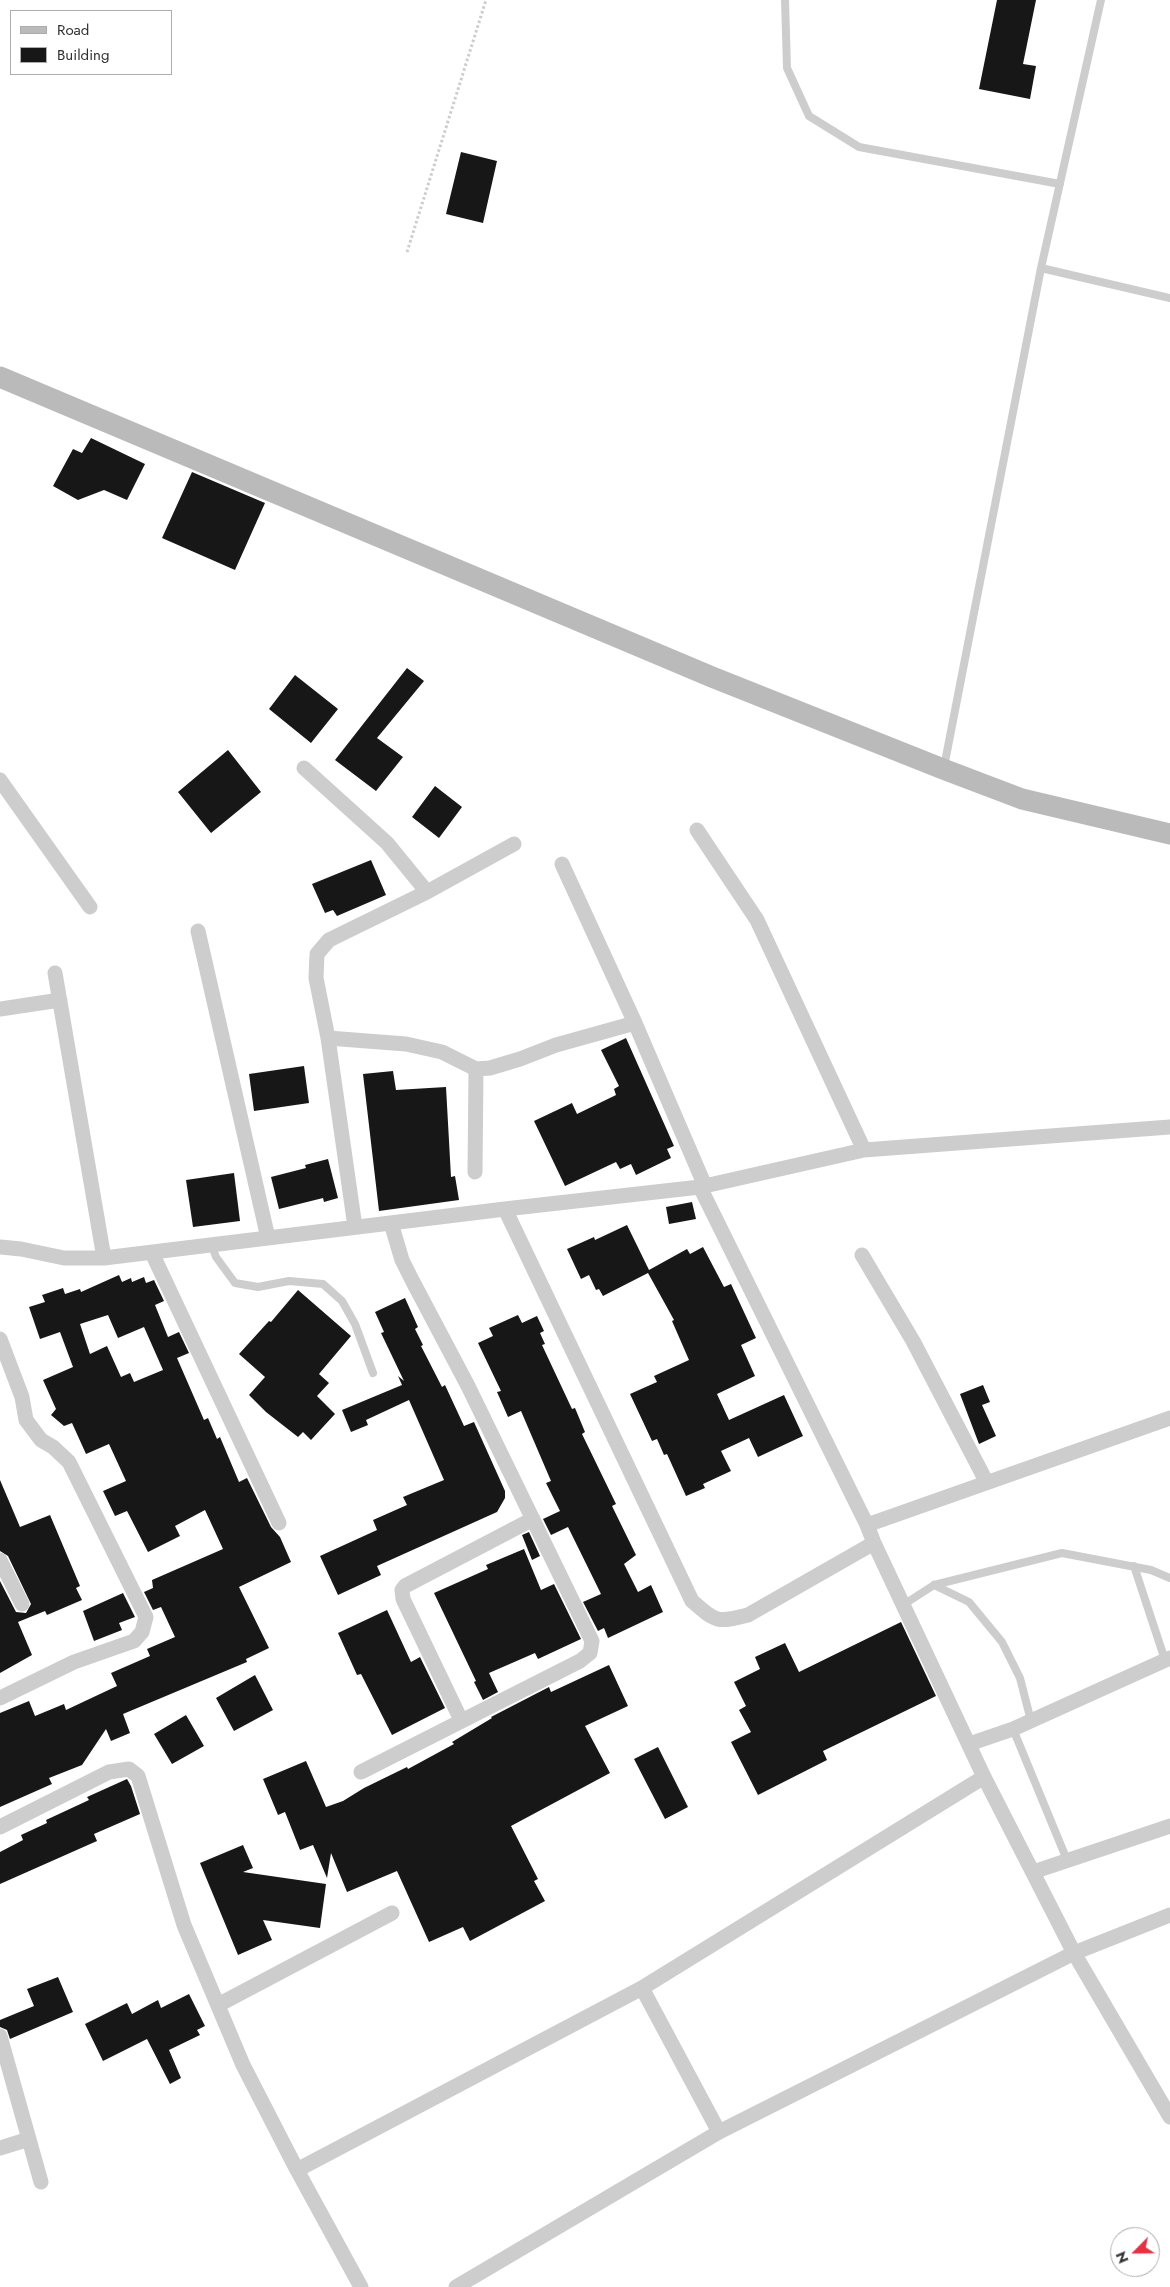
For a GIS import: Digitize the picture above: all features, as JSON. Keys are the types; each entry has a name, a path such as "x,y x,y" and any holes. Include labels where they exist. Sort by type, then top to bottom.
{"street":[{"path":"0,377 712,677 943,769 1022,799 1170,834"},
{"path":"304,768 388,843 427,892"},
{"path":"0,780 90,907"},
{"path":"697,830 757,920 864,1150"},
{"path":"355,1227 328,1038 316,978 316,954 329,940 427,892 514,844"},
{"path":"562,864 635,1023 703,1187 867,1524 874,1543 984,1777 1074,1953 1170,2117"},
{"path":"198,931 268,1238"},
{"path":"55,973 104,1258"},
{"path":"0,1009 60,1000"},
{"path":"328,1038 406,1044 442,1052 476,1069 520,1059 556,1044 635,1023"},
{"path":"475,1172 476,1069"},
{"path":"0,1247 21,1249 64,1258 104,1258 703,1187 864,1150 1170,1127"},
{"path":"505,1209 692,1602 711,1618 728,1620 748,1615 874,1543"},
{"path":"361,1772 580,1661 590,1652 592,1641 468,1386 402,1260 391,1223"},
{"path":"152,1253 279,1523"},
{"path":"862,1255 914,1341 986,1481"},
{"path":"0,1339 22,1397 26,1420 41,1440 53,1447 68,1462 146,1617 142,1632 134,1641 74,1662 0,1698"},
{"path":"867,1524 1170,1418"},
{"path":"461,1720 403,1599 402,1590 405,1586 533,1519"},
{"path":"0,1560 22,1604"},
{"path":"969,1744 1013,1729 1168,1659"},
{"path":"0,1827 110,1772 129,1769 138,1776 184,1926 243,2065 297,2170 361,2287"},
{"path":"297,2170 642,1988 984,1777"},
{"path":"1033,1872 1170,1826"},
{"path":"218,2005 392,1913"},
{"path":"456,2287 719,2132 1074,1953 1170,1916"},
{"path":"642,1988 719,2132"},
{"path":"0,2036 41,2182"},
{"path":"0,2148 29,2139"}],"lane":[{"path":"785,0 788,68 810,116 859,147 1060,184"},
{"path":"943,769 1041,268 1101,0"},
{"path":"1041,268 1170,298"},
{"path":"212,1246 216,1257 235,1283 258,1287 289,1281 323,1284 342,1302 355,1324 373,1373"},
{"path":"903,1605 934,1585 1062,1553 1134,1566 1151,1570 1170,1578"},
{"path":"1134,1566 1168,1659"},
{"path":"934,1585 969,1602 1002,1642 1020,1678 1031,1720"},
{"path":"1013,1729 1067,1860"}],"path":[{"path":"407,252 486,0"}],"building":[{"path":"997,0 1036,0 1023,64 1036,66 1030,99 979,89"},
{"path":"461,152 497,161 483,223 446,214"},
{"path":"91,438 145,464 127,500 104,490 78,500 53,486 73,449 82,453"},
{"path":"192,472 265,503 235,570 162,538"},
{"path":"407,668 424,681 377,738 403,757 376,791 335,760"},
{"path":"295,675 338,709 311,743 269,709"},
{"path":"228,750 261,792 211,833 178,792"},
{"path":"435,786 462,807 439,838 412,817"},
{"path":"371,860 386,895 337,916 333,910 325,913 312,884"},
{"path":"626,1038 674,1146 667,1149 671,1158 636,1175 631,1164 620,1169 616,1162 565,1186 534,1121 572,1103 577,1114 616,1095 614,1089 619,1086 601,1050"},
{"path":"304,1066 309,1103 254,1111 249,1074"},
{"path":"393,1071 396,1090 446,1087 451,1177 455,1176 459,1200 379,1211 363,1074"},
{"path":"328,1159 338,1198 324,1202 323,1198 279,1209 271,1177 306,1168 305,1165"},
{"path":"234,1173 240,1221 193,1227 186,1180"},
{"path":"692,1202 696,1219 669,1224 666,1207"},
{"path":"627,1225 649,1270 687,1249 690,1254 703,1247 724,1287 731,1284 756,1338 741,1345 755,1376 717,1394 729,1420 784,1395 803,1436 758,1457 749,1438 721,1451 731,1471 703,1484 705,1488 686,1496 667,1454 664,1455 657,1439 652,1441 630,1394 657,1382 654,1376 689,1360 672,1321 674,1320 648,1273 603,1296 599,1289 596,1290 589,1275 581,1279 567,1249 594,1237 595,1240"},
{"path":"119,1275 122,1282 131,1278 132,1282 144,1277 146,1283 154,1280 164,1301 155,1305 168,1337 179,1332 189,1353 177,1358 204,1420 208,1418 217,1439 220,1437 239,1482 247,1478 271,1527 280,1537 291,1562 239,1587 269,1648 246,1659 247,1662 123,1714 130,1733 111,1741 106,1729 82,1765 49,1778 52,1784 0,1807 0,1713 29,1701 35,1716 64,1704 66,1710 117,1686 111,1673 150,1656 147,1649 175,1637 161,1607 153,1610 144,1592 153,1588 152,1580 223,1549 205,1510 175,1526 180,1536 148,1552 127,1511 115,1516 103,1491 126,1481 109,1444 86,1454 72,1423 64,1426 51,1415 56,1409 43,1380 73,1367 60,1332 40,1339 29,1307 45,1302 42,1295 63,1288 65,1294 80,1289 81,1292","holes":["108,1315 118,1338 144,1327 163,1370 134,1382 130,1373 121,1377 107,1346 90,1354 80,1324"]},
{"path":"298,1290 351,1336 319,1374 329,1383 317,1396 335,1414 311,1440 303,1432 298,1437 266,1412 249,1395 265,1377 239,1354 269,1321 271,1322"},
{"path":"405,1298 418,1327 415,1329 423,1345 421,1346 442,1387 445,1385 464,1426 474,1422 505,1491 505,1498 497,1512 377,1566 381,1575 338,1595 320,1556 377,1530 373,1520 407,1505 403,1497 444,1480 409,1400 366,1420 368,1425 351,1432 342,1410 402,1385 398,1376 404,1381 381,1333 384,1332 375,1312"},
{"path":"518,1315 522,1323 537,1316 544,1331 540,1333 545,1344 542,1345 572,1409 575,1408 585,1432 582,1434 616,1504 612,1506 636,1555 624,1564 638,1592 651,1585 663,1612 608,1638 604,1628 598,1631 583,1602 601,1594 568,1527 551,1535 543,1519 560,1511 546,1483 551,1481 521,1411 508,1417 497,1392 501,1391 478,1343 493,1336 489,1328"},
{"path":"983,1385 990,1402 982,1405 996,1436 979,1444 960,1394"},
{"path":"0,1480 20,1527 50,1515 80,1586 76,1588 82,1600 47,1615 45,1611 18,1622 32,1655 0,1673 0,1581 16,1612 26,1613 31,1604 8,1556 0,1551"},
{"path":"529,1532 540,1556 532,1560 522,1535"},
{"path":"524,1549 541,1590 554,1584 581,1639 538,1659 535,1653 489,1673 498,1692 483,1700 474,1682 476,1681 434,1593 488,1569 486,1565"},
{"path":"123,1593 135,1617 119,1623 122,1630 94,1641 83,1611"},
{"path":"387,1610 411,1662 420,1657 445,1708 392,1735 361,1674 357,1675 338,1633"},
{"path":"901,1622 936,1696 823,1751 827,1760 758,1795 731,1742 751,1732 739,1710 746,1706 734,1682 760,1669 755,1657 785,1643 799,1672"},
{"path":"609,1665 628,1706 585,1726 610,1773 511,1826 538,1879 534,1881 545,1901 470,1941 463,1927 429,1942 397,1871 347,1892 331,1853 327,1878 313,1845 300,1850 285,1812 278,1815 263,1779 306,1761 326,1807 343,1801 364,1788 407,1767 408,1769 454,1744 452,1742 491,1717 549,1687 551,1692"},
{"path":"255,1675 273,1710 234,1731 216,1698"},
{"path":"186,1715 204,1746 172,1764 154,1734"},
{"path":"658,1747 688,1807 665,1819 634,1759"},
{"path":"127,1779 140,1814 94,1834 97,1841 0,1884 0,1852 23,1840 21,1835 47,1823 46,1820 89,1800 87,1797"},
{"path":"243,1845 253,1868 243,1872 326,1884 320,1928 263,1920 272,1940 238,1955 200,1863"},
{"path":"58,1977 73,2012 10,2039 7,2030 0,2027 0,2020 34,2006 27,1989"},
{"path":"189,1994 205,2026 197,2030 200,2035 169,2050 181,2078 170,2084 147,2039 103,2061 85,2024 127,2003 132,2014 158,2000 161,2008"}]}
